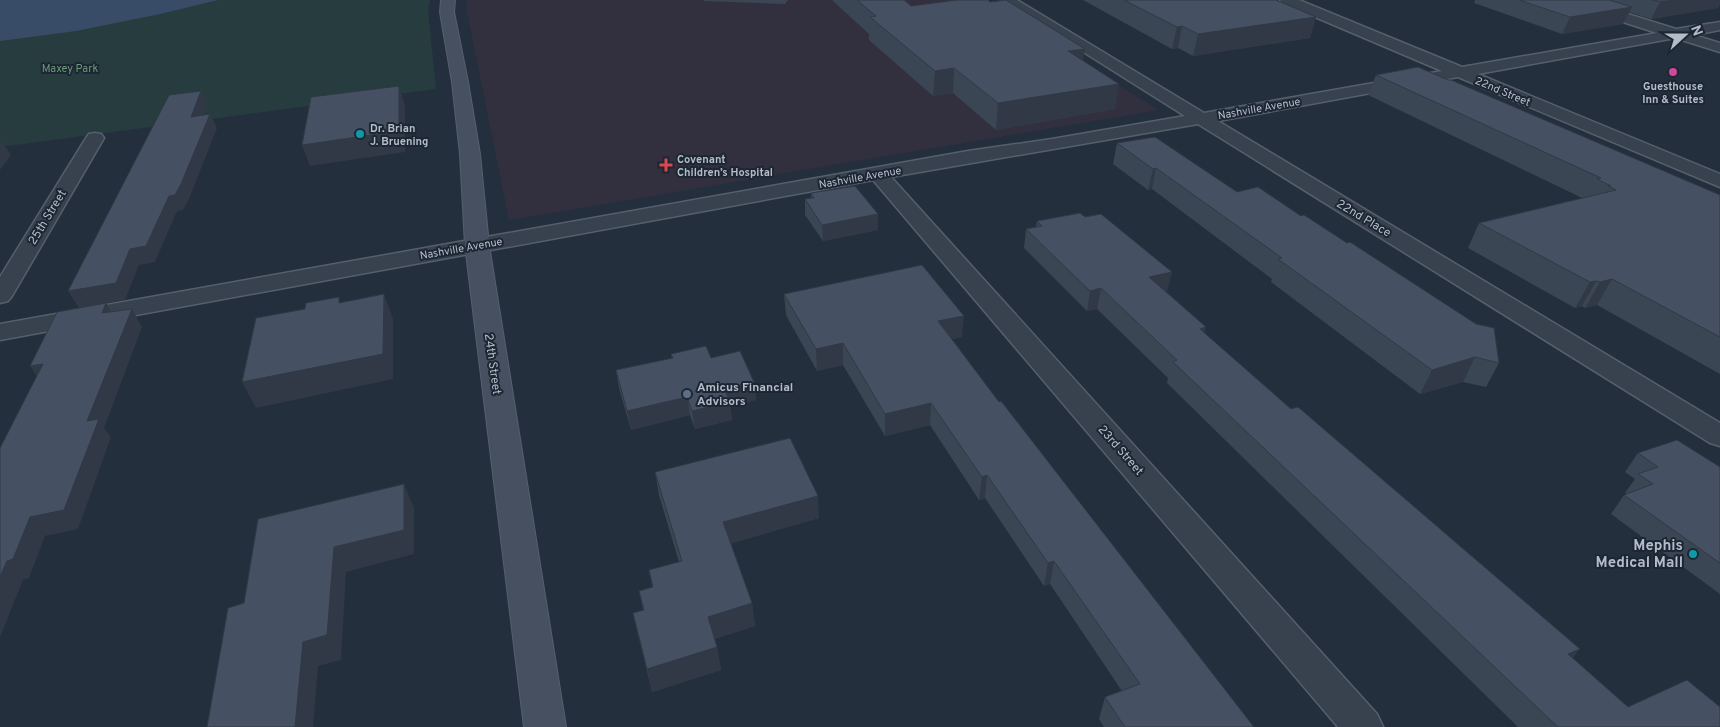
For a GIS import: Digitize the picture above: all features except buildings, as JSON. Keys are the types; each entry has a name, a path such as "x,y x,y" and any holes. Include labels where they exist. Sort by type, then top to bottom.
{"street":[{"name":"24th Street","path":"448,0 447,12 460,82 470,154 477,245 545,727"},
{"name":"22nd Place","path":"1008,0 1720,436"},
{"name":"22nd Street","path":"1287,0 1720,181"},
{"path":"1569,0 1720,48"},
{"name":"Nashville Avenue","path":"0,332 477,245 1720,26"},
{"name":"25th Street","path":"0,296 95,138"},
{"name":"23rd Street","path":"878,174 1363,727"}],"shaded area":[{"name":"Covenant Children’s Hospital","path":"467,0 985,0 1158,110 509,220 467,12"}],"green space":[{"name":"Maxey Park","path":"0,0 430,0 428,10 436,89 0,147"}],"water":[{"path":"0,0 218,0 76,31 0,41"}],"place":[{"name":"Guesthouse Inn & Suites","path":"1673,72"},
{"name":"Dr. Brian J. Bruening","path":"360,134"},
{"name":"Covenant Children’s Hospital","path":"666,165"},
{"name":"Amicus Financial Advisors","path":"687,394"},
{"name":"Mephis Medical Mall","path":"1693,554"}]}
